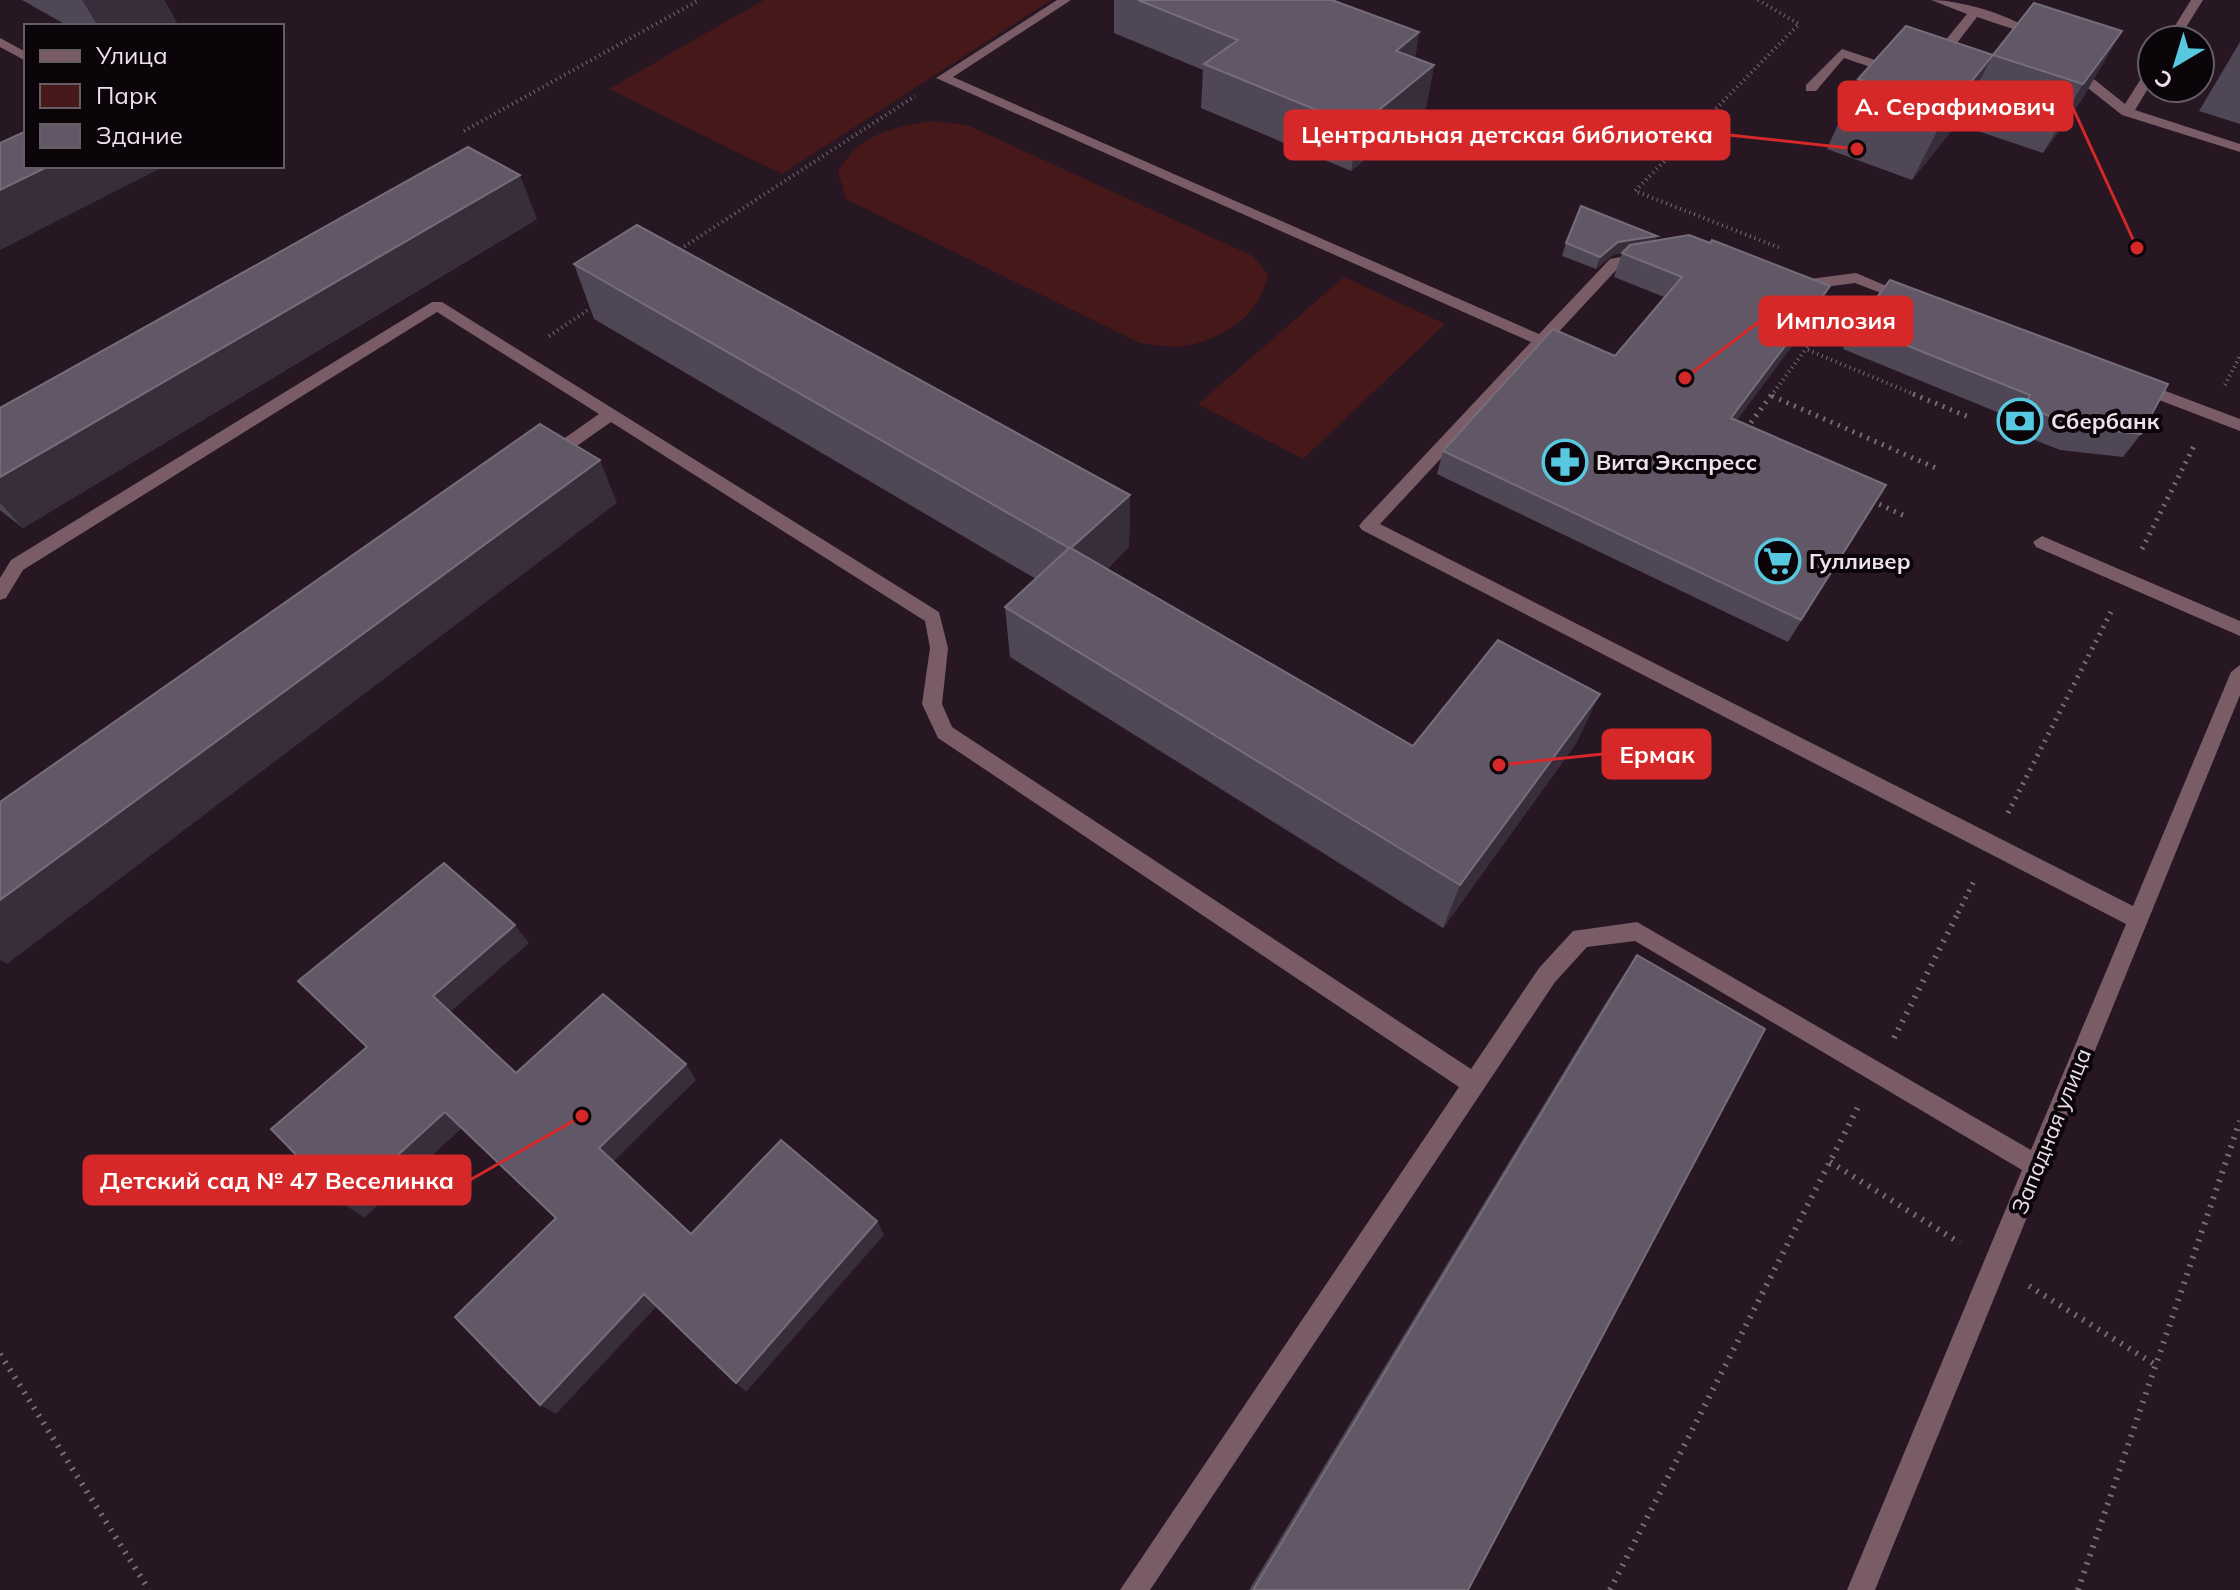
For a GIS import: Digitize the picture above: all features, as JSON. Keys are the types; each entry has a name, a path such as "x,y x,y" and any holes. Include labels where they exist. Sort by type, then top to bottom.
{"street":[{"path":"943,78 1065,0"},
{"path":"1937,0 2020,27 2044,45"},
{"path":"2182,24 2197,0"},
{"path":"1930,69 1975,12"},
{"path":"0,42 24,56"},
{"path":"1811,88 1842,53 1907,75"},
{"path":"2056,55 2127,112 2240,148"},
{"path":"943,78 1541,341"},
{"path":"2127,112 2136,98"},
{"path":"1660,254 1615,262 1368,526 2137,919"},
{"path":"1779,273 1809,284 1856,278 1930,307"},
{"path":"0,593 17,565 437,305 933,617 939,648 932,704 945,732 1474,1084"},
{"path":"2122,380 2240,425"},
{"path":"533,469 611,414"},
{"path":"2042,542 2240,629"},
{"name":"Западная улица","path":"1861,1590 2240,672"},
{"path":"1134,1590 1547,975 1581,938 1637,931 2037,1166"}],"path":[{"path":"464,131 699,0"},
{"path":"1758,0 1799,24 1635,191 1782,249"},
{"path":"671,256 943,78"},
{"path":"1737,440 1808,350 1856,278"},
{"path":"518,356 595,306"},
{"path":"1808,350 1971,418"},
{"path":"1610,1590 2240,356"},
{"path":"1772,396 1938,469"},
{"path":"1865,498 1907,517"},
{"path":"2078,1590 2240,1121"},
{"path":"0,1354 149,1590"}],"green space":[{"path":"764,0 1051,0 782,174 609,89"},
{"path":"931,121 967,125 1253,256 1268,274 1258,302 1238,323 1199,343 1167,346 1140,343 846,199 838,171 856,149 890,130"},
{"path":"1344,277 1445,324 1303,459 1198,404"}],"building":[{"path":"1138,0 1332,0 1419,32 1396,51 1434,65 1358,127 1204,64 1238,40"},
{"path":"2034,3 2122,31 2083,84 1993,55"},
{"path":"1906,26 1993,55 1948,110 1858,79"},
{"path":"24,132 24,168 45,168 0,190 0,143"},
{"path":"468,147 520,175 0,477 0,408"},
{"path":"1581,206 1657,236 1618,242 1600,257 1566,243"},
{"path":"637,225 1130,495 1071,548 1413,746 1498,640 1600,694 1460,885 1005,607 1069,548 574,264"},
{"path":"1689,235 1710,243 1712,240 1830,286 1731,418 1886,485 1801,620 1443,451 1553,329 1615,356 1682,277 1622,253 1630,245"},
{"path":"1890,280 2168,384 2141,434 2077,427 2024,406 2030,395 1856,325"},
{"path":"540,424 600,460 0,900 0,802"},
{"path":"444,863 515,925 433,996 516,1073 603,994 686,1064 599,1148 691,1234 781,1140 877,1221 736,1383 644,1294 540,1405 455,1317 556,1218 445,1112 344,1204 271,1129 367,1047 298,981"},
{"path":"1637,955 1765,1029 1468,1590 1253,1590"}],"place":[{"name":"Центральная детская библиотека","path":"1857,149"},
{"name":"А. Серафимович","path":"2137,248"},
{"name":"Имплозия","path":"1685,378"},
{"name":"Сбербанк","path":"2020,421"},
{"name":"Вита Экспресс","path":"1565,462"},
{"name":"Гулливер","path":"1778,561"},
{"name":"Ермак","path":"1499,765"},
{"name":"Детский сад № 47 Веселинка","path":"582,1116"}]}
